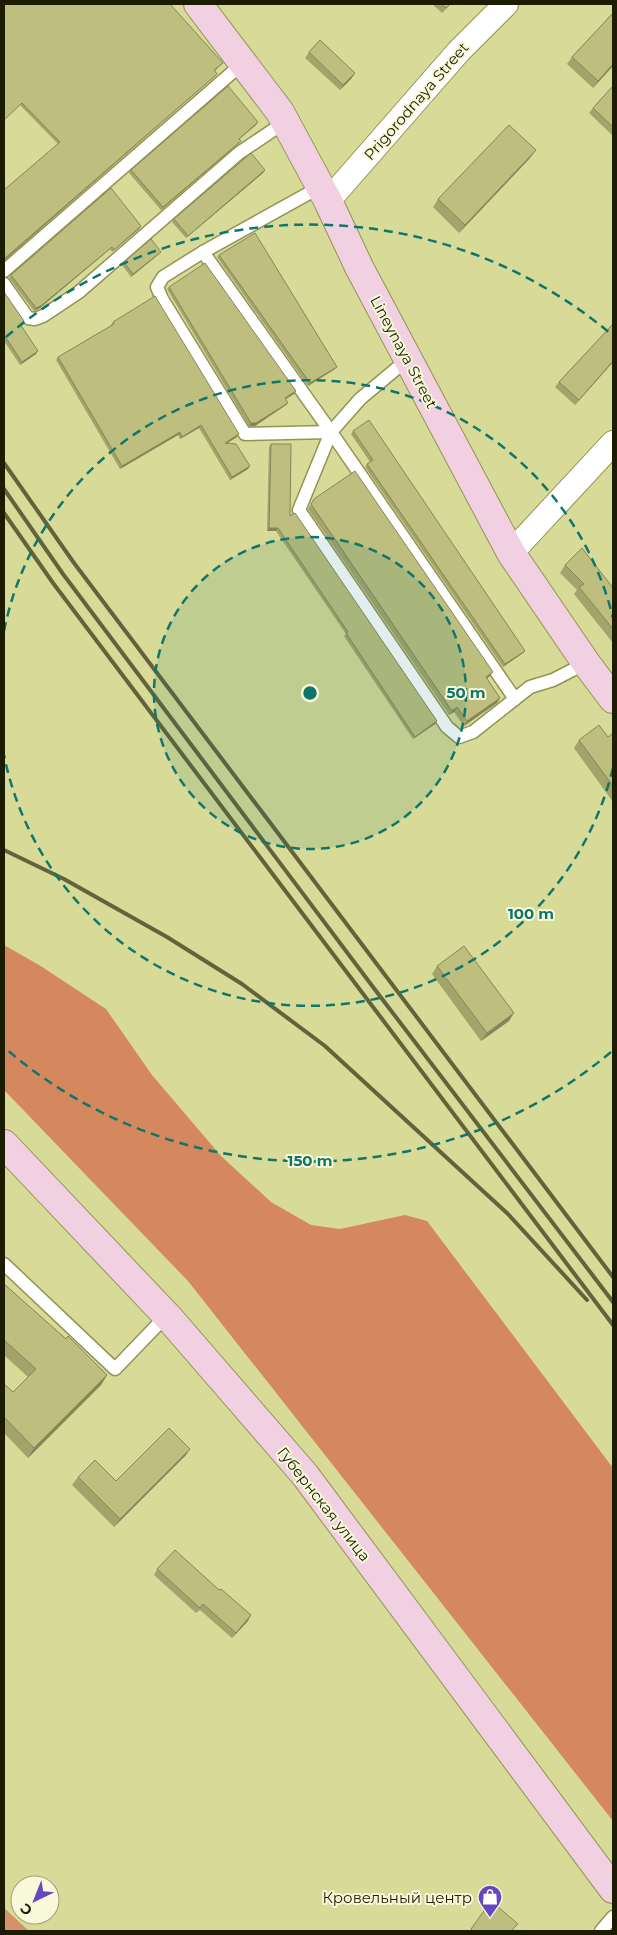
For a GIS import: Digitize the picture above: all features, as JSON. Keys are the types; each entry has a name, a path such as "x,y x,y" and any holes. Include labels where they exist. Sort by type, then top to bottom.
{"main road":[{"name":"Lineynaya Street","path":"198,4 280,112 324,194 359,267 511,553 586,663 613,699"},
{"name":"Губернская улица","path":"4,1144 166,1316 305,1475 613,1890"}],"street":[{"name":"Prigorodnaya Street","path":"324,194 506,4"},
{"path":"511,553 613,443"}],"lane":[{"path":"4,271 243,63"},
{"path":"4,284 28,318 35,319 43,316 79,292 239,153 285,122"},
{"path":"324,194 203,252 163,277 157,287 245,434 331,432"},
{"path":"203,252 331,432 515,699"},
{"path":"408,359 360,399 331,432 299,510 447,727 459,737 473,732 530,687 553,680 586,663"},
{"path":"4,1264 115,1369 166,1316"},
{"path":"601,1931 613,1917"}],"shaded area":[{"path":"4,945 39,965 106,1009 152,1075 221,1156 271,1202 311,1225 340,1229 405,1215 427,1221 613,1468 613,1821 188,1281 4,1090"},
{"path":"4,1908 10,1914 10,1925 22,1925 29,1931 4,1931"}],"building":[{"path":"4,4 170,4 223,63 214,70 217,74 4,259 4,190 60,142 22,103 4,120"},
{"path":"442,4 450,4 446,8"},
{"path":"613,13 613,64 598,81 572,57"},
{"path":"320,40 355,73 343,85 309,52"},
{"path":"228,86 258,122 239,139 241,141 163,207 131,170"},
{"path":"613,88 613,127 593,108"},
{"path":"509,125 536,150 465,225 438,199"},
{"path":"251,153 265,170 188,236 174,219"},
{"path":"111,188 141,226 114,250 112,247 36,308 11,275"},
{"path":"255,233 337,367 310,383 219,255"},
{"path":"151,239 161,252 133,274 124,262"},
{"path":"205,263 296,391 285,398 288,403 256,423 251,423 169,287"},
{"path":"4,292 24,321 20,324 38,351 22,362 4,335"},
{"path":"155,296 239,434 225,443 236,444 250,466 232,477 201,425 182,437 180,432 122,466 58,357 114,324 113,322"},
{"path":"613,324 613,361 579,400 559,382"},
{"path":"369,420 525,651 505,664 367,464 373,460 353,431"},
{"path":"271,444 291,444 290,516 295,513 437,721 415,737 346,633 348,632 278,528 269,528"},
{"path":"355,471 493,672 486,677 500,698 467,721 457,707 452,711 311,504 314,499"},
{"path":"582,548 613,588 613,629 579,587 584,584 565,565"},
{"path":"599,725 608,737 613,733 613,786 579,740"},
{"path":"464,946 514,1013 487,1033 437,966"},
{"path":"4,1284 66,1339 68,1336 107,1375 34,1448 4,1417 4,1384 13,1392 36,1369 4,1340"},
{"path":"169,1428 190,1449 120,1519 78,1477 95,1460 116,1481"},
{"path":"175,1550 219,1590 221,1589 251,1615 236,1633 203,1604 200,1608 157,1569"},
{"name":"Кровельный центр","path":"491,1901 518,1924 511,1931 473,1931 471,1929"}],"railway":[{"path":"4,463 74,563 613,1277"},
{"path":"4,489 63,574 373,987 613,1302"},
{"path":"4,513 53,583 613,1325"},
{"path":"4,850 64,879 167,937 242,984 325,1046 508,1214 587,1300"}],"place":[{"name":"Кровельный центр","path":"490,1918"}]}
